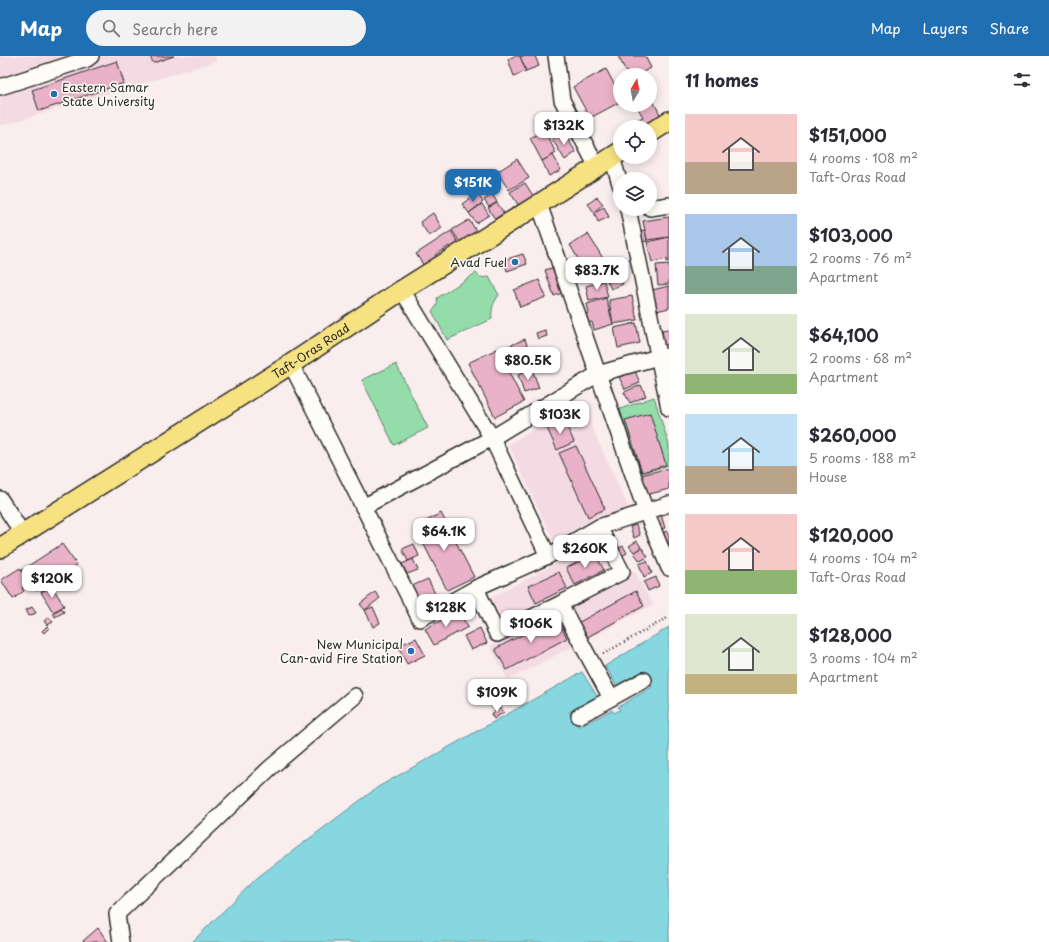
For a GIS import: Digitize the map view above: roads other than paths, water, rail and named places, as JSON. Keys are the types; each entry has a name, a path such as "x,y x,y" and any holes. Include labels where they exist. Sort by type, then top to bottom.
{"main road":[{"path":"657,129 669,121"},
{"name":"Taft-Oras Road","path":"0,548 291,364 402,290 610,159"}],"street":[{"path":"0,87 87,59 91,56"},
{"path":"556,56 562,100 610,159 615,172"},
{"path":"539,204 646,512 669,568"},
{"path":"657,207 669,204"},
{"path":"629,216 663,356 669,408"},
{"path":"402,290 492,438 548,556"},
{"path":"363,507 492,438 598,374 663,356"},
{"path":"291,364 420,620 476,588 548,556 599,528 669,504"},
{"path":"0,499 23,534"},
{"path":"476,588 497,634 560,604 622,572 599,528"},
{"path":"560,604 611,698"},
{"path":"578,716 644,680"},
{"path":"121,942 117,914 270,768 355,696"}],"water":[{"path":"669,627 669,942 192,942 258,877 378,787 582,672 597,696 569,712 579,727 612,710 614,713 620,710 618,707 652,687 644,671 616,685 605,666"}],"place":[{"name":"Eastern Samar State University","path":"54,94"},
{"name":"Avad Fuel","path":"515,262"},
{"name":"New Municipal Can-avid Fire Station","path":"411,651"}]}
